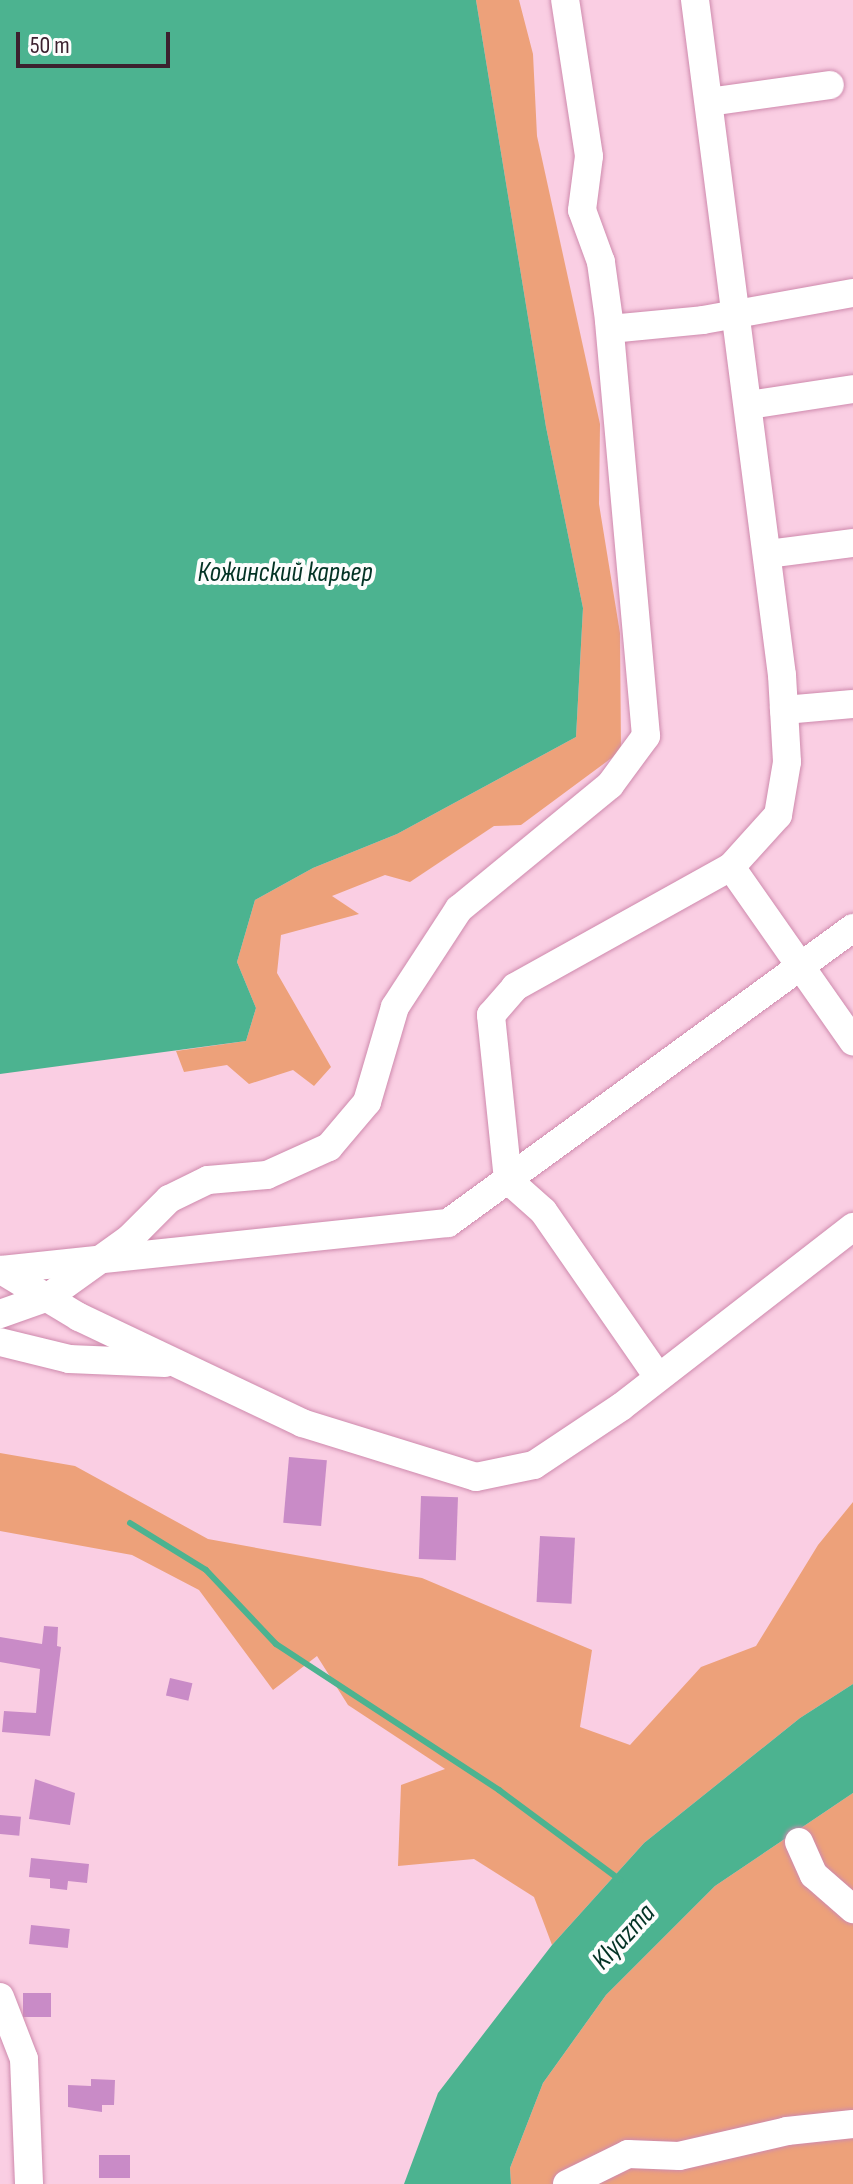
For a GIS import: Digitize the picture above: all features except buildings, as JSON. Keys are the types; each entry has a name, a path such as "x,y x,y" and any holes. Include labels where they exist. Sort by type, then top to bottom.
{"street":[{"path":"0,1314 48,1297 104,1256 169,1199 208,1180 267,1175 329,1147 367,1102 395,1007 459,909 610,785 646,736 610,329 601,262 582,210 589,156 565,0"},
{"path":"656,1374 543,1211 508,1180 491,1015 515,987 731,867 778,815 787,762 784,710 738,314 695,0"},
{"path":"709,102 830,85"},
{"path":"610,329 738,314 853,293"},
{"path":"749,405 853,389"},
{"path":"767,554 853,543"},
{"path":"784,710 853,704"},
{"path":"731,867 853,1041"},
{"path":"0,1270 104,1256 448,1223 853,928"},
{"path":"0,1270 79,1317 302,1423 476,1477 534,1465 621,1407 656,1374 853,1227"},
{"path":"0,1342 69,1359 181,1364"},
{"path":"799,1842 814,1875 853,1909"},
{"path":"0,1997 24,2059 29,2184"},
{"path":"567,2184 628,2154 679,2156 787,2131 853,2124"}],"shaded area":[{"path":"476,0 519,0 533,54 537,136 600,424 599,504 620,633 621,751 521,825 494,826 410,882 385,875 332,896 359,914 281,935 277,973 331,1067 314,1086 293,1070 249,1084 227,1065 184,1072 176,1051 246,1041 256,1008 237,962 255,900 313,868 397,834 576,737 583,608 546,427"},
{"path":"0,1453 75,1466 208,1539 422,1578 592,1650 580,1727 630,1745 701,1667 756,1646 818,1545 853,1502 853,1684 800,1718 644,1843 552,1945 534,1897 474,1859 398,1866 401,1785 445,1769 348,1705 317,1656 273,1690 199,1590 132,1555 0,1531"},
{"path":"853,1793 853,2184 511,2184 510,2168 543,2083 606,1995 715,1886"}],"water":[{"name":"Кожинский карьер","path":"0,0 476,0 546,427 583,608 576,737 397,834 313,868 255,900 237,962 256,1008 246,1041 0,1074"},
{"name":"Klyazma","path":"853,1684 853,1793 715,1886 606,1995 543,2083 510,2168 511,2184 404,2184 438,2093 552,1945 644,1843 800,1718"}],"waterway":[{"path":"130,1523 206,1570 276,1644 499,1790 620,1880"}]}
